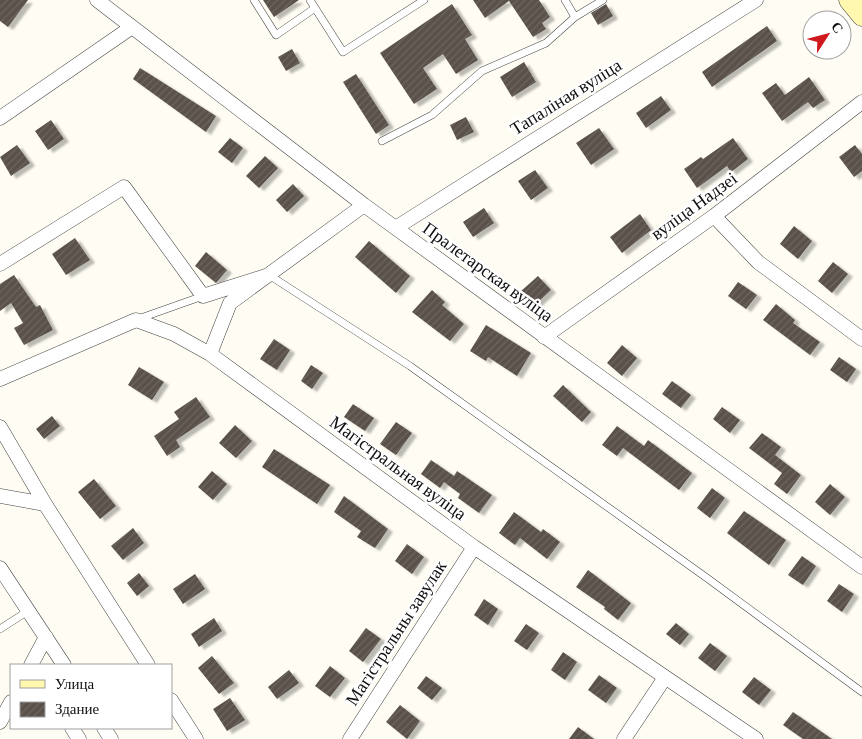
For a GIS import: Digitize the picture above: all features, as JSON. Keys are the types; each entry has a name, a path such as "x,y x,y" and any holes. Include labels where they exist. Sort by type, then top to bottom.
{"main road":[{"path":"849,0 862,16"}],"street":[{"name":"Пралетарская вуліца","path":"97,0 364,205 862,567"},
{"name":"Тапаліная вуліца","path":"396,227 756,0"},
{"path":"0,118 132,27"},
{"name":"вуліца Надзеі","path":"544,337 714,216 862,102"},
{"path":"0,264 124,187 203,296 269,275"},
{"path":"210,354 230,303 364,205"},
{"path":"714,216 758,262 862,339"},
{"path":"0,379 136,320"},
{"name":"Магістральная вуліца","path":"136,320 174,334 210,354 474,547 664,679 756,739"},
{"path":"0,427 45,504 147,664"},
{"path":"0,496 45,504"},
{"name":"Магістральны завулак","path":"350,739 474,547"},
{"path":"0,568 63,664"},
{"path":"32,664 46,637"},
{"path":"624,739 664,679"},
{"path":"172,702 196,739"},
{"path":"0,722 10,704"}],"lane":[{"path":"254,0 276,35 315,8"},
{"path":"310,0 343,52 424,0"},
{"path":"566,0 575,17"},
{"path":"382,142 432,115 482,71 546,43 575,17 603,0"},
{"path":"269,275 410,366 707,578 862,692"},
{"path":"136,320 203,296"},
{"path":"0,629 28,611"}],"building":[{"path":"0,0 28,0 8,27 0,21"},
{"path":"263,0 299,0 274,17"},
{"path":"473,0 539,0 550,17 542,23 546,29 533,37 509,1 485,18"},
{"path":"452,4 472,35 465,39 478,60 456,74 443,54 423,68 437,89 414,104 380,53"},
{"path":"606,4 613,16 598,25 591,13"},
{"path":"767,26 777,41 712,87 702,72"},
{"path":"292,49 300,63 286,71 278,57"},
{"path":"524,62 536,82 512,97 500,77"},
{"path":"140,68 216,116 206,132 133,79"},
{"path":"356,74 389,125 376,134 343,82"},
{"path":"809,77 825,100 813,108 808,102 782,121 762,93 776,83 785,95"},
{"path":"661,96 671,110 646,128 636,113"},
{"path":"466,117 474,132 457,140 450,125"},
{"path":"51,120 64,139 48,150 35,131"},
{"path":"599,128 614,149 591,165 576,143"},
{"path":"230,138 243,148 232,163 218,152"},
{"path":"733,138 748,159 731,172 727,166 697,188 684,169 701,157 703,159"},
{"path":"17,145 30,163 11,176 0,157"},
{"path":"855,145 862,154 862,171 854,177 839,157"},
{"path":"265,156 278,168 259,188 246,176"},
{"path":"535,170 548,188 531,200 518,181"},
{"path":"293,184 304,196 287,212 276,200"},
{"path":"484,208 494,223 473,237 463,222"},
{"path":"640,214 651,230 622,253 610,237"},
{"path":"794,226 812,241 798,259 780,244"},
{"path":"75,238 90,260 66,275 52,254"},
{"path":"369,241 410,276 396,293 355,257"},
{"path":"206,252 227,270 216,283 195,266"},
{"path":"833,262 848,274 832,293 818,281"},
{"path":"14,275 36,307 40,305 53,330 24,345 14,328 23,323 11,303 0,311 0,284"},
{"path":"538,276 551,290 534,306 520,292"},
{"path":"738,282 757,295 746,309 728,296"},
{"path":"432,290 445,302 442,305 464,324 450,341 412,312"},
{"path":"776,304 795,320 793,323 820,342 810,355 763,320"},
{"path":"486,325 531,353 517,376 488,357 486,361 470,351"},
{"path":"274,339 290,350 277,370 260,359"},
{"path":"622,345 637,358 622,376 607,363"},
{"path":"839,357 856,369 847,382 830,370"},
{"path":"311,365 323,373 312,389 301,381"},
{"path":"139,367 164,382 152,400 128,385"},
{"path":"672,381 691,395 681,408 662,394"},
{"path":"563,385 591,412 582,422 553,396"},
{"path":"196,397 210,417 176,440 180,447 167,456 154,436 179,419 174,412"},
{"path":"353,404 374,418 365,431 344,417"},
{"path":"722,407 740,420 730,433 713,419"},
{"path":"52,416 60,426 44,439 36,429"},
{"path":"396,422 412,433 396,455 380,444"},
{"path":"235,425 252,441 236,458 219,443"},
{"path":"617,426 644,446 648,440 692,473 679,490 623,448 617,456 602,445"},
{"path":"762,433 781,447 775,455 801,475 787,494 774,484 782,473 749,448"},
{"path":"274,449 330,485 317,504 262,467"},
{"path":"431,460 454,476 457,471 492,495 479,513 458,498 460,494 444,482 440,488 421,474"},
{"path":"212,471 227,484 213,500 198,487"},
{"path":"94,479 116,506 100,519 78,492"},
{"path":"830,484 845,497 830,515 815,502"},
{"path":"712,488 725,498 710,518 697,508"},
{"path":"344,496 388,529 375,548 357,537 361,531 334,512"},
{"path":"744,511 786,540 769,565 727,533"},
{"path":"514,512 541,532 543,529 560,542 547,559 520,538 515,545 499,533"},
{"path":"133,528 144,543 123,560 111,546"},
{"path":"407,544 424,557 412,574 395,561"},
{"path":"802,556 816,566 803,585 788,575"},
{"path":"588,570 631,603 618,620 604,609 605,607 576,587"},
{"path":"139,573 149,586 137,596 127,583"},
{"path":"195,574 205,589 183,604 173,589"},
{"path":"839,584 854,594 842,612 827,601"},
{"path":"484,599 498,609 488,625 474,615"},
{"path":"214,618 222,631 199,647 191,634"},
{"path":"676,623 689,634 680,645 666,634"},
{"path":"526,624 539,633 527,650 514,641"},
{"path":"366,628 381,639 363,662 349,651"},
{"path":"710,643 727,656 715,671 698,658"},
{"path":"563,652 577,662 565,680 551,670"},
{"path":"212,656 234,683 219,694 198,668"},
{"path":"330,666 345,678 330,697 315,686"},
{"path":"289,670 299,683 277,699 268,687"},
{"path":"599,675 617,688 606,703 588,690"},
{"path":"426,676 442,688 432,700 417,688"},
{"path":"754,677 771,690 759,705 742,692"},
{"path":"230,698 245,720 227,731 213,709"},
{"path":"400,705 420,721 407,739 386,722"},
{"path":"793,712 832,739 803,739 783,725"},
{"path":"578,727 594,739 569,739"}]}
